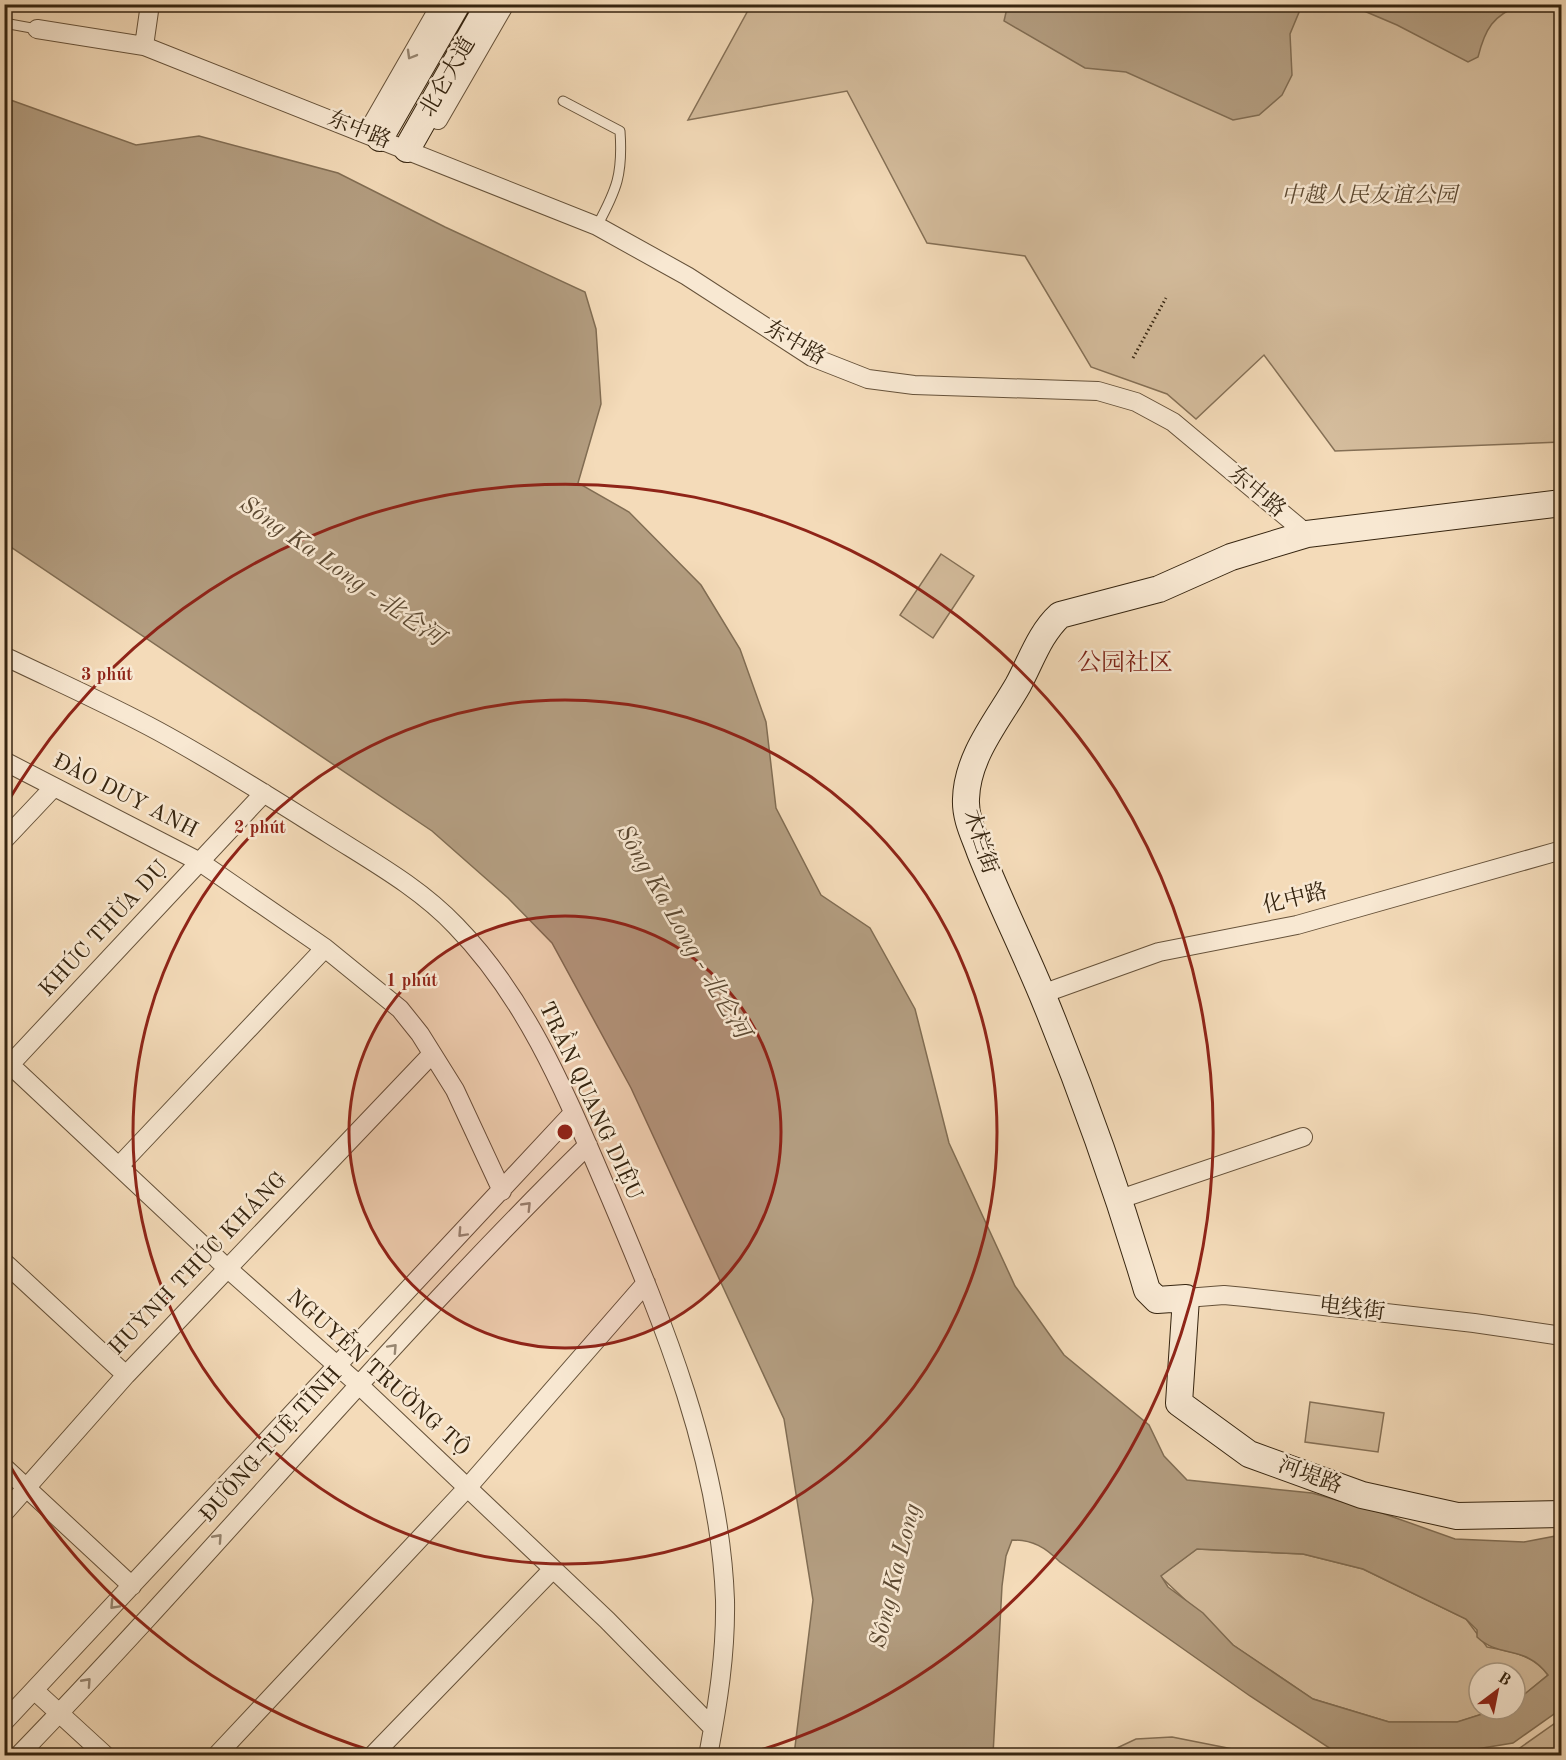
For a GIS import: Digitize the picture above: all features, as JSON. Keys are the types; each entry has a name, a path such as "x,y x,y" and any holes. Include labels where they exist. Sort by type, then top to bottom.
{"street":[{"path":"144,46 150,4"},
{"path":"374,135 441,4"},
{"name":"北仑大道","path":"374,135 457,4"},
{"name":"北仑大道","path":"413,151 489,4"},
{"path":"413,151 505,4"},
{"name":"东中路","path":"37,29 144,46 374,135 597,226 687,276 812,357 868,379 914,385 1098,391 1136,402 1173,422 1307,534 1562,503"},
{"name":"木栏街","path":"1147,1290 1120,1199 1042,994 967,817 966,798 972,770 992,724 1017,686 1050,625 1060,615 1159,590 1231,557 1307,534"},
{"name":"TRẦN QUANG DIỆU","path":"4,656 156,730 264,793 406,883 456,925 527,1017 588,1145 646,1283 705,1458 725,1598 723,1672 708,1755"},
{"name":"ĐÀO DUY ANH","path":"4,761 200,862 325,948 400,1009 455,1090 502,1191"},
{"path":"4,840 54,787"},
{"name":"KHÚC THỪA DỤ","path":"6,1065 264,793"},
{"name":"化中路","path":"1042,994 1159,952 1297,925 1562,850"},
{"path":"119,1166 325,948"},
{"name":"HUỲNH THÚC KHÁNG","path":"4,1513 126,1375 432,1054"},
{"name":"NGUYỄN TRƯỜNG TỘ","path":"6,1065 119,1166 227,1268 358,1384 468,1487 713,1728"},
{"name":"ĐƯỜNG TUỆ TĨNH","path":"4,1722 573,1113"},
{"path":"1120,1199 1304,1137"},
{"name":"ĐƯỜNG TUỆ TĨNH","path":"18,1755 60,1713 358,1384 531,1201 588,1145"},
{"path":"4,1262 126,1375"},
{"path":"216,1755 468,1487 646,1283"},
{"name":"电线街","path":"1147,1290 1157,1300 1224,1295 1474,1323 1562,1336"},
{"name":"河堤路","path":"1186,1298 1179,1403 1249,1454 1362,1495 1457,1516 1562,1514"},
{"path":"4,1467 132,1586"},
{"path":"372,1755 553,1569"},
{"path":"34,1690 106,1755"}],"lane":[{"path":"4,23 37,29"},
{"path":"563,101 620,131 622,157 617,189 597,226"}],"path":[{"path":"1133,358 1166,298"}],"green space":[{"name":"中越人民友谊公园","path":"751,5 1561,5 1561,442 1335,451 1264,355 1196,419 1167,394 1091,367 1025,256 927,243 847,91 688,120"},
{"path":"941,554 974,576 933,638 900,615"},
{"path":"1310,1402 1384,1413 1378,1452 1305,1442"},
{"path":"1197,1549 1303,1554 1363,1569 1466,1619 1487,1647 1513,1652 1528,1658 1548,1675 1527,1692 1527,1661 1467,1661 1467,1719 1458,1722 1389,1722 1313,1699 1233,1645 1160,1576"},
{"path":"1561,1719 1561,1755 1481,1755 1514,1752"},
{"path":"1172,1737 1263,1755 1102,1755 1136,1739"}],"water":[{"path":"1008,4 1302,5 1290,34 1292,75 1282,95 1259,115 1233,120 1126,72 1085,68 1004,21"},
{"path":"1350,5 1521,5 1497,18 1487,31 1478,57 1468,62 1397,25"},
{"path":"5,98 136,145 199,136 338,173 445,227 585,292 596,329 601,404 578,483 629,512 701,585 740,649 766,722 776,808 821,895 870,928 915,1009 949,1143 1015,1286 1064,1355 1149,1425 1164,1456 1187,1480 1312,1493 1382,1513 1455,1539 1524,1542 1561,1535 1561,1709 1513,1743 1440,1755 1340,1755 1250,1696 1060,1562 1044,1548 1026,1541 1012,1540 1006,1556 1002,1586 993,1755 794,1755 813,1600 784,1419 631,1088 552,943 508,898 432,831 5,543","holes":["1197,1549 1303,1554 1363,1569 1466,1619 1477,1630 1477,1637 1486,1644 1521,1655 1539,1665 1548,1675 1527,1692 1527,1721 1467,1721 1467,1719 1457,1722 1389,1722 1313,1699 1233,1645 1203,1613 1168,1587 1161,1576"]}],"district":[{"name":"公园社区","path":"1125,664"}],"water label":[{"name":"Sông Ka Long - 北仑河","path":"341,572"},
{"name":"Sông Ka Long - 北仑河","path":"682,932"},
{"name":"Sông Ka Long","path":"896,1576"}]}
